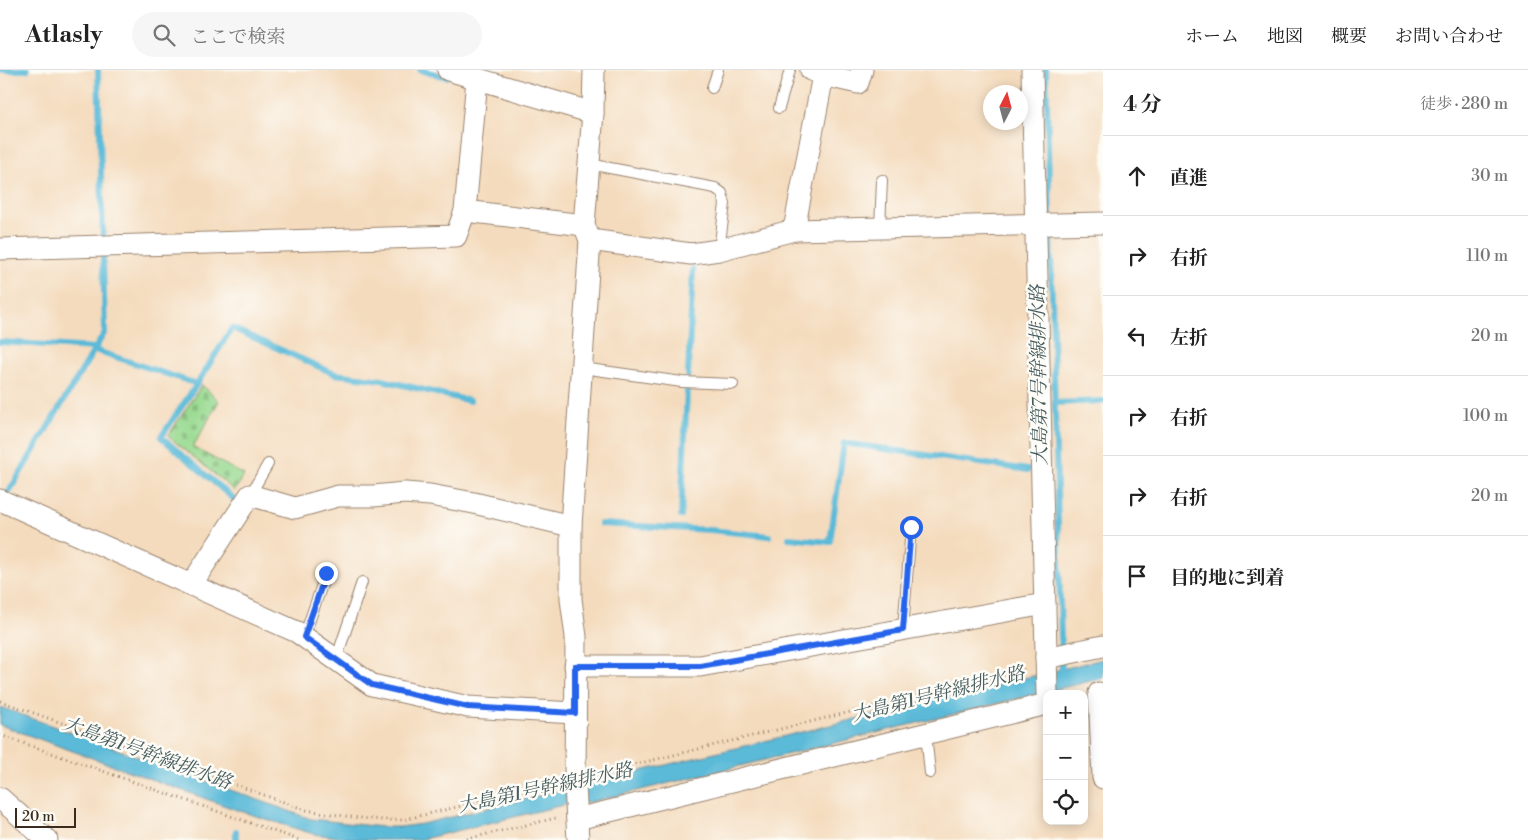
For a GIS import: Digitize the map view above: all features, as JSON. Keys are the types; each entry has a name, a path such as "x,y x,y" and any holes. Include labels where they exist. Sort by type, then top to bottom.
{"street":[{"path":"448,70 593,113"},
{"path":"578,840 575,782 576,637 571,599 571,526 582,368 594,70"},
{"path":"794,230 817,72 858,83 862,70"},
{"path":"1032,70 1046,224 1045,604 1052,661 1048,690"},
{"path":"0,249 456,236 465,210 477,79"},
{"path":"465,210 587,232 691,254 719,250 794,230 1103,222"},
{"path":"191,585 250,495 295,508 338,496 373,496 405,493 430,495 474,503 571,526"},
{"path":"0,500 296,632 372,685 468,707 575,713"},
{"path":"575,666 700,666 1045,604"},
{"path":"1052,661 1103,646"},
{"path":"1095,694 1103,778"},
{"path":"576,813 926,734 1043,705"},
{"path":"0,798 47,840"}],"lane":[{"path":"712,88 718,70"},
{"path":"778,108 790,70"},
{"path":"589,164 715,188 722,193 725,204 719,250"},
{"path":"880,228 882,180"},
{"path":"582,368 682,382 733,384"},
{"path":"250,495 268,464"},
{"path":"903,630 911,527"},
{"path":"304,637 326,573"},
{"path":"336,660 362,582"},
{"path":"926,734 930,774"}],"path":[{"path":"0,701 306,810 350,817 403,820 575,782 1052,661"},
{"path":"0,734 299,840"},
{"path":"462,840 576,813"}],"green space":[{"path":"202,385 219,401 193,447 244,475 235,491 168,436"}],"water":[{"path":"1103,659 1103,678 1053,690 1043,690 1043,693 591,802 563,805 419,840 361,840 313,834 237,810 0,725 0,707 311,819 382,827 422,824"}],"waterway":[{"path":"0,70 27,70"},
{"path":"98,70 103,239"},
{"path":"420,70 447,77"},
{"name":"大島第7号幹線排水路","path":"1046,70 1062,676"},
{"path":"7,495 105,332 103,257"},
{"path":"688,375 693,269"},
{"path":"94,350 197,384 232,328 335,374 382,380 470,401"},
{"path":"0,342 95,348"},
{"path":"197,384 161,437 235,500"},
{"path":"681,516 687,391"},
{"path":"1055,403 1103,401"},
{"path":"789,538 830,542 844,443 1028,470"},
{"path":"601,524 710,530 769,536"},
{"path":"236,831 236,840"}],"route":[{"path":"326,573 304,637 372,685 468,707 575,713 575,666 700,666 903,630 911,527"}],"water label":[{"name":"大島第1号幹線排水路","path":"938,694"},
{"name":"大島第1号幹線排水路","path":"147,753"},
{"name":"大島第1号幹線排水路","path":"545,788"}]}
